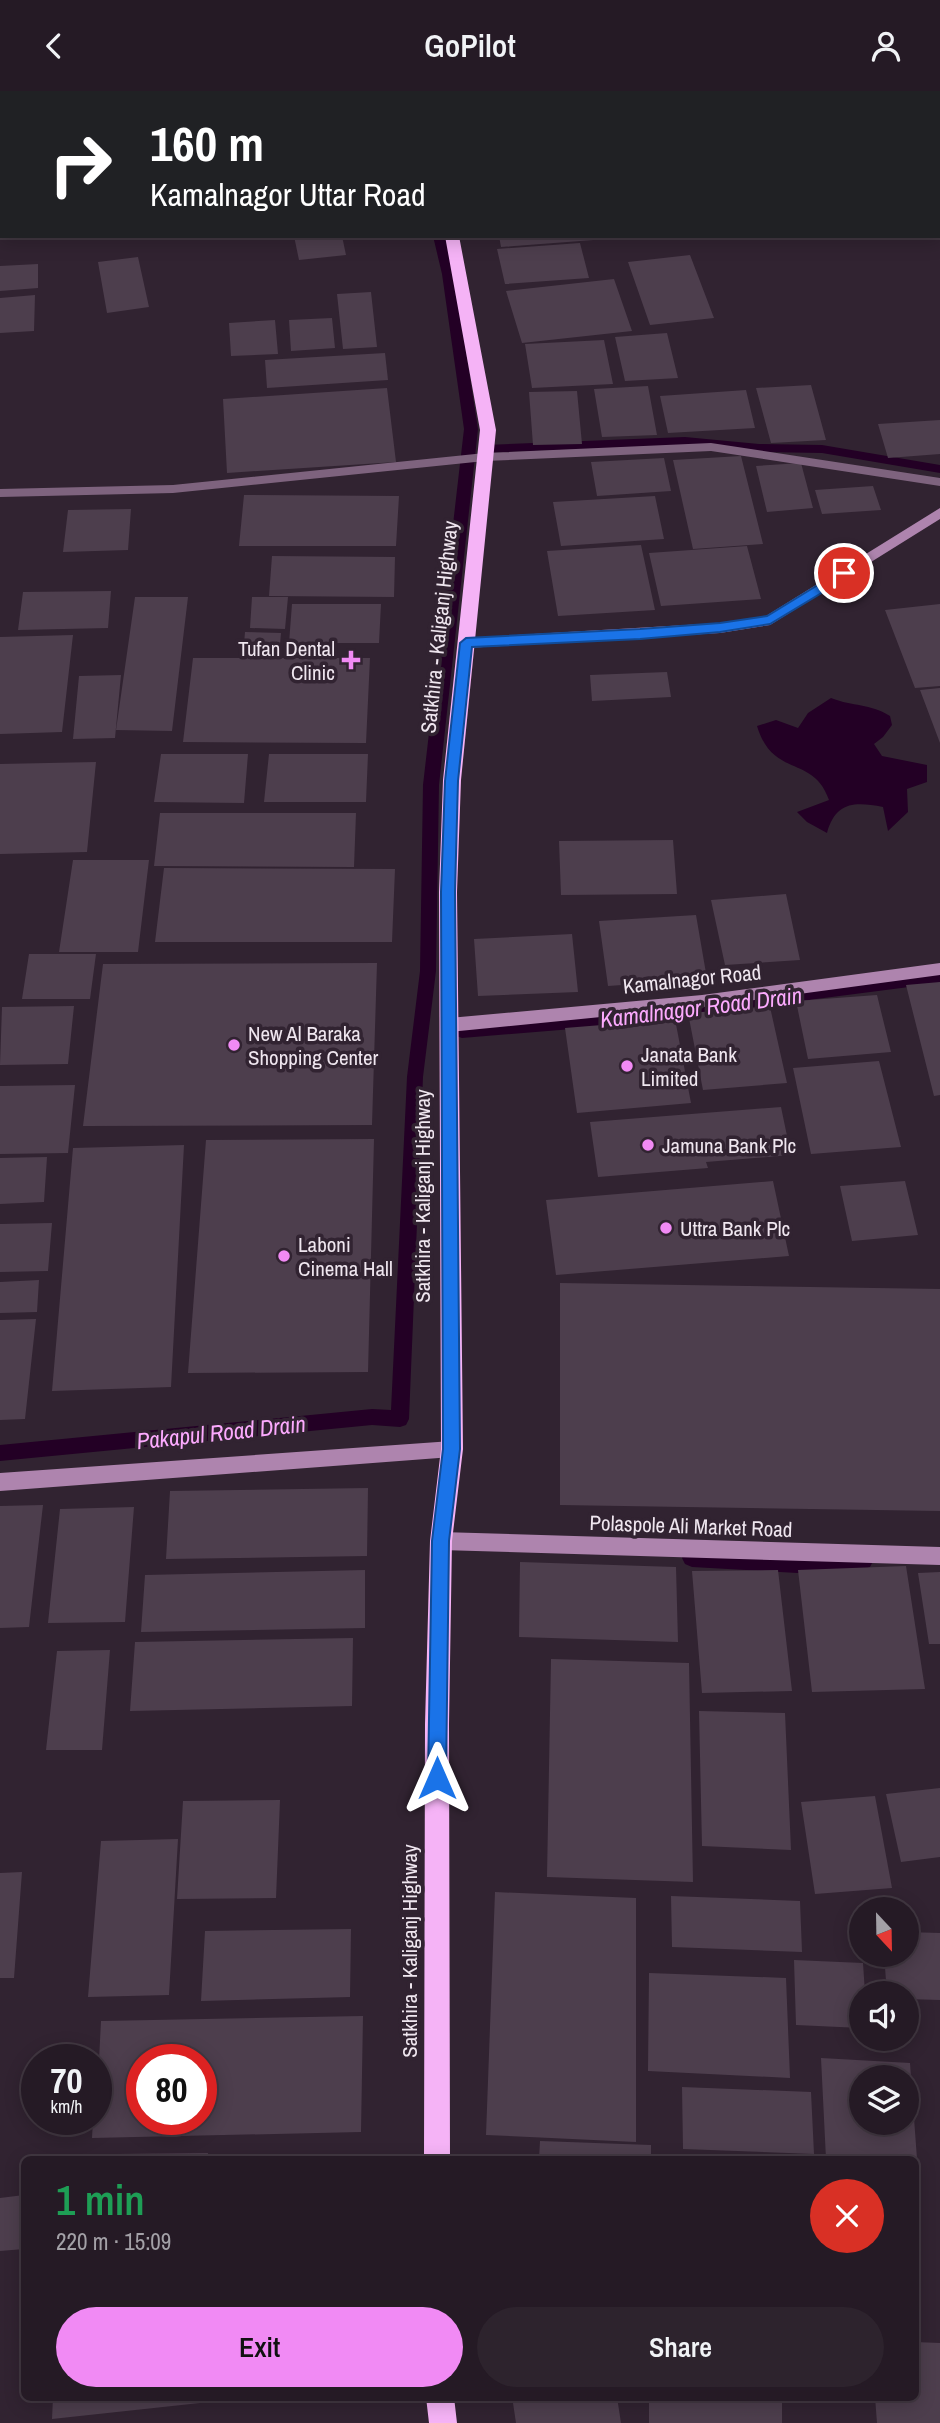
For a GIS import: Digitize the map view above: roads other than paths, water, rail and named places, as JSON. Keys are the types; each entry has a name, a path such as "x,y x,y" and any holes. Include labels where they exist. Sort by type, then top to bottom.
{"highway":[{"name":"Satkhira - Kaliganj Highway","path":"437,2156 437,1724 441,1541 452,1449 448,892 452,781 488,430 452,238"},
{"path":"440,2401 443,2423"}],"street":[{"path":"0,493 173,489 485,457 711,447 940,482"},
{"path":"466,643 680,631 770,620 940,513"},
{"name":"Kamalnagor Road","path":"449,1025 702,1001 940,969"},
{"path":"0,1482 452,1449"},
{"name":"Polaspole Ali Market Road","path":"441,1541 940,1556"}],"waterway":[{"name":"Pakapul Road Drain","path":"0,1453 372,1417 400,1419 415,1077 428,971 431,785 471,429 448,274 439,238"},
{"path":"486,449 685,441 759,448 822,449 940,469"},
{"name":"Kamalnagor Road Drain","path":"462,1031 609,1019 940,977"},
{"path":"692,1558 797,1564 863,1561"}],"place":[{"name":"Tufan Dental Clinic","path":"351,660"},
{"name":"New Al Baraka Shopping Center","path":"234,1045"},
{"name":"Janata Bank Limited","path":"627,1066"},
{"name":"Jamuna Bank Plc","path":"648,1145"},
{"name":"Uttra Bank Plc","path":"666,1228"},
{"name":"Laboni Cinema Hall","path":"284,1256"}]}
